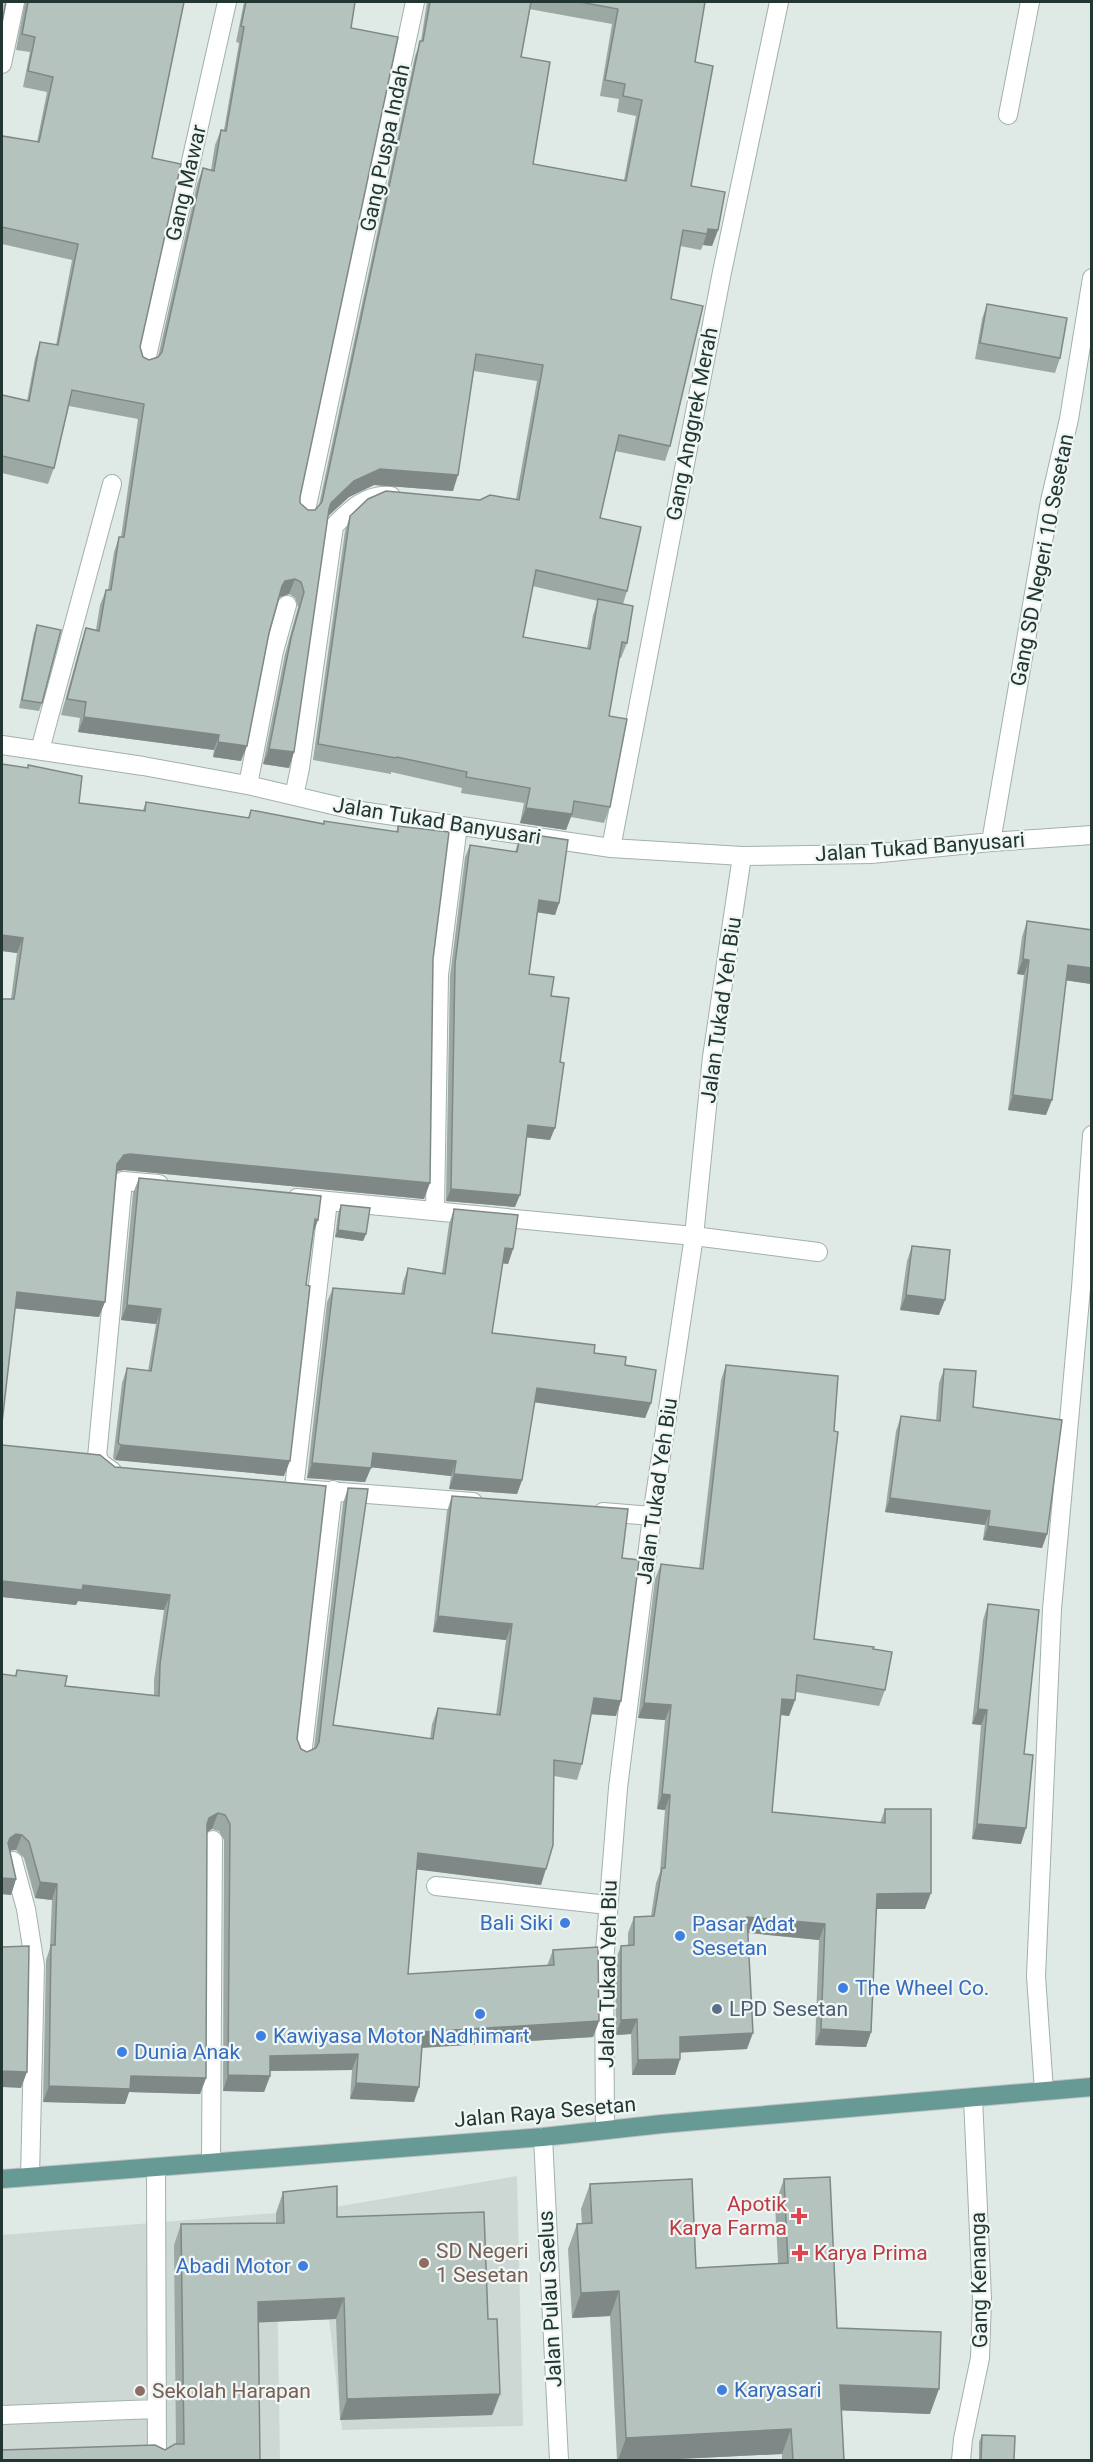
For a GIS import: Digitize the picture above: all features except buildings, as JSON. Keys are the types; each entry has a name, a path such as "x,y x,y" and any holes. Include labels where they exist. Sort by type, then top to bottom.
{"main road":[{"name":"Jalan Raya Sesetan","path":"2,2180 543,2137 605,2129 1092,2087"}],"street":[{"path":"2,64 15,2"},
{"name":"Gang Mawar","path":"145,364 227,2"},
{"name":"Gang Puspa Indah","path":"305,515 415,2"},
{"name":"Gang Anggrek Merah","path":"611,848 722,272 779,2"},
{"path":"1008,116 1030,2"},
{"name":"Gang SD Negeri 10 Sesetan","path":"991,842 1050,501 1069,419 1092,278"},
{"path":"40,750 112,484"},
{"path":"294,796 334,526 356,505 378,495 410,497"},
{"path":"248,785 274,651 287,605"},
{"name":"Jalan Tukad Banyusari","path":"2,746 40,750 248,785 354,810 611,848 742,856 871,855 991,842 1092,835"},
{"path":"435,1210 439,975 458,825"},
{"name":"Jalan Tukad Yeh Biu","path":"605,2129 604,1963 618,1788 652,1516 694,1236 712,1057 742,856"},
{"path":"1044,2091 1036,1976 1052,1609 1079,1311 1092,1135"},
{"path":"132,1473 110,1471 97,1457 123,1180 180,1186"},
{"path":"282,1197 694,1236 818,1252"},
{"path":"294,1488 328,1201"},
{"path":"273,1486 492,1504"},
{"path":"302,1756 333,1490"},
{"path":"583,1510 652,1516"},
{"path":"211,2163 213,1840"},
{"path":"13,1860 26,1909 35,1966 30,2177"},
{"path":"436,1886 608,1905"},
{"name":"Gang Kenanga","path":"961,2460 963,2439 980,2358 982,2299 974,2098"},
{"name":"Jalan Pulau Saelus","path":"543,2137 559,2460"},
{"path":"156,2167 155,2409 157,2460"},
{"path":"2,2415 155,2409"}],"shaded area":[{"name":"SD Negeri 1 Sesetan","path":"517,2176 523,2426 342,2430 329,2319 329,2208"},
{"name":"Sekolah Harapan","path":"276,2213 280,2460 2,2460 2,2235"}],"place":[{"name":"Bali Siki","path":"565,1923"},
{"name":"Pasar Adat Sesetan","path":"680,1936"},
{"name":"The Wheel Co.","path":"843,1988"},
{"name":"LPD Sesetan","path":"717,2009"},
{"name":"Nadhimart","path":"480,2014"},
{"name":"Kawiyasa Motor","path":"261,2036"},
{"name":"Dunia Anak","path":"122,2052"},
{"name":"Apotik Karya Farma","path":"799,2216"},
{"name":"Karya Prima","path":"800,2253"},
{"name":"SD Negeri 1 Sesetan","path":"424,2263"},
{"name":"Abadi Motor","path":"303,2266"},
{"name":"Karyasari","path":"722,2390"},
{"name":"Sekolah Harapan","path":"140,2391"}]}
